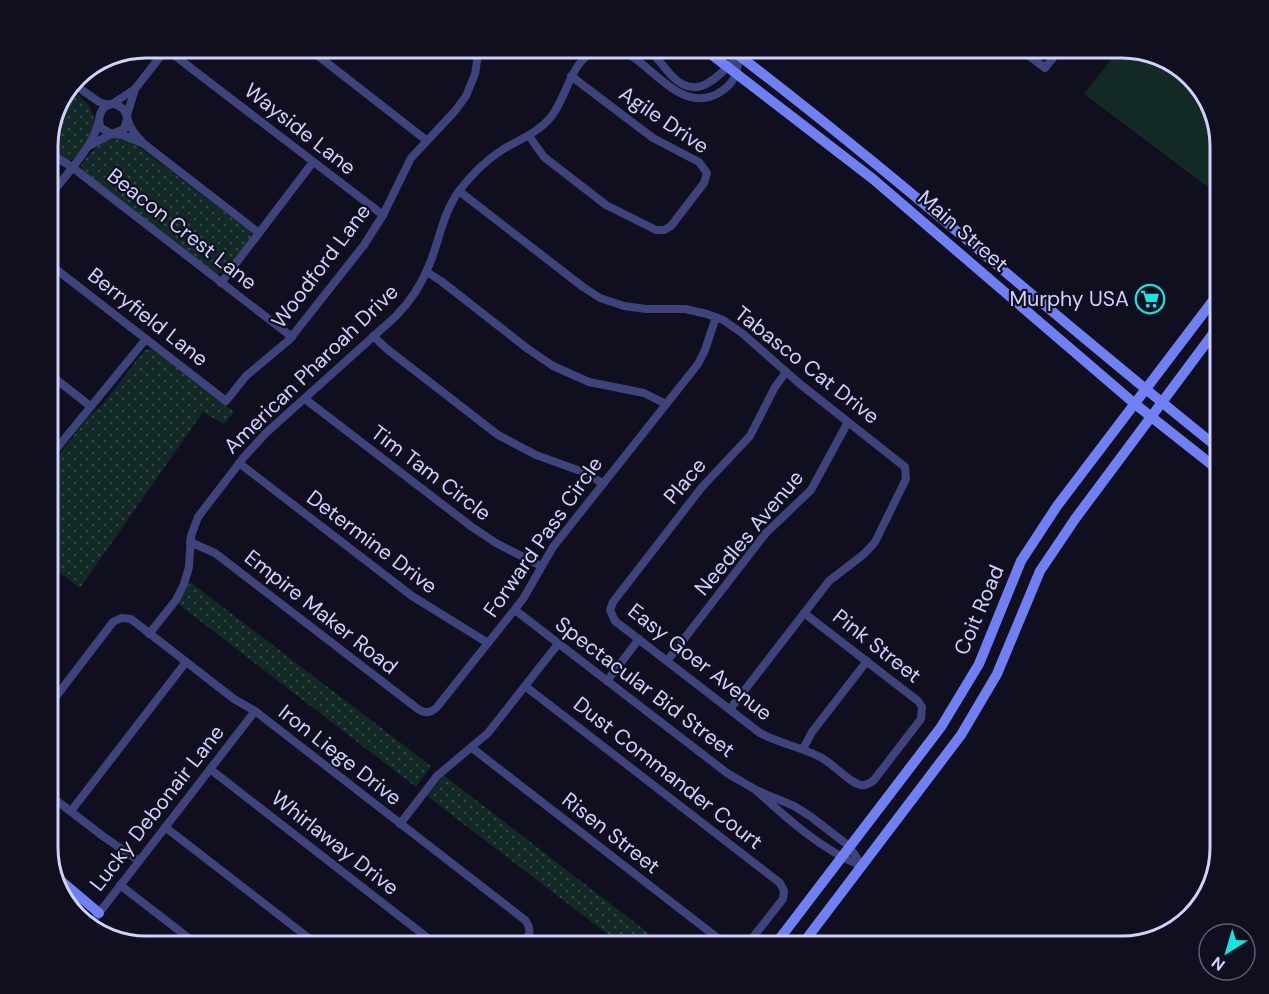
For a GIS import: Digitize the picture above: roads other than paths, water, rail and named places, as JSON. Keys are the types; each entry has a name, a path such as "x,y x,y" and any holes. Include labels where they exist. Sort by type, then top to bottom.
{"main road":[{"name":"Main Street","path":"717,59 873,179 1135,404 1210,463"},
{"name":"Main Street","path":"744,59 882,168 1144,390 1210,441"},
{"path":"873,179 882,168"},
{"path":"1000,290 1011,276"},
{"name":"Coit Road","path":"782,936 941,727 963,693 991,636 1021,561 1058,506 1210,304"},
{"name":"Coit Road","path":"809,936 971,720 997,674 1040,572 1075,519 1210,338"},
{"path":"68,887 99,913"}],"street":[{"path":"59,184 89,146 97,129 101,111 135,89 158,59"},
{"name":"Wayside Lane","path":"180,59 383,215"},
{"path":"322,59 426,140"},
{"name":"Woodford Lane","path":"226,401 246,376 292,337 364,245 383,215 408,164 426,140 466,96 475,74 478,59"},
{"path":"635,59 679,93 694,98 719,93 737,75 740,59"},
{"path":"659,59 673,78 689,86 700,86 712,82 736,59"},
{"path":"1033,59 1045,68 1052,59"},
{"name":"American Pharoah Drive","path":"149,634 178,596 184,584 189,567 190,542 198,518 239,463 266,433 407,304 427,272 444,219 459,191 490,158 543,126 556,110 571,76 582,61"},
{"name":"Agile Drive","path":"529,136 544,157 606,205 655,230 662,231 671,226 704,183 706,172 699,162 653,138 571,76"},
{"path":"80,89 99,102 122,108 133,131 144,144 259,232"},
{"path":"89,146 124,129 135,89"},
{"path":"79,90 95,109 103,130 144,144"},
{"name":"Beacon Crest Lane","path":"59,159 292,337"},
{"path":"222,283 313,162"},
{"name":"Tabasco Cat Drive","path":"459,191 600,298 633,308 686,309 716,317 742,333 786,372 902,463 907,471 906,479 875,542 864,554 832,578 804,613"},
{"name":"Berryfield Lane","path":"59,272 226,401"},
{"path":"427,272 441,280 553,366 589,382 644,393 666,404"},
{"name":"Forward Pass Circle","path":"428,712 437,707 515,610 530,590 553,546 700,360 716,317"},
{"path":"373,336 498,435 536,455 586,473 602,483"},
{"path":"59,445 90,406 105,392 146,339"},
{"name":"Place","path":"610,612 613,602 702,487 750,436 775,387 786,372"},
{"path":"59,382 90,406"},
{"name":"Tim Tam Circle","path":"305,399 472,527 496,543 541,566"},
{"name":"Needles Avenue","path":"667,661 766,533 811,490 848,422"},
{"name":"Determine Drive","path":"239,463 412,596 488,643"},
{"name":"Empire Maker Road","path":"190,542 215,553 418,710 428,712"},
{"name":"Spectacular Bid Street","path":"515,610 727,773 756,790 802,810 849,846 862,866"},
{"name":"Easy Goer Avenue","path":"610,612 614,620 767,737 803,749 825,760 855,783 865,785"},
{"path":"729,709 804,613"},
{"name":"Pink Street","path":"804,613 918,701 923,710 921,719 874,780 865,785"},
{"name":"Iron Liege Drive","path":"59,693 113,622 121,618 130,619 234,699 255,711 525,920 530,930 528,936"},
{"path":"607,681 639,639"},
{"path":"400,824 437,777 488,733 558,644"},
{"path":"803,749 814,729 867,661"},
{"path":"71,811 186,662"},
{"name":"Dust Commander Court","path":"525,686 779,882 784,892 782,901 754,936"},
{"name":"Lucky Debonair Lane","path":"95,918 255,711"},
{"name":"Risen Street","path":"472,748 715,936"},
{"name":"Whirlaway Drive","path":"210,769 425,936"},
{"name":"Spectacular Bid Street","path":"756,790 776,809 840,858 862,866"},
{"path":"59,802 139,861"},
{"path":"165,827 306,936"},
{"path":"120,885 186,936"}],"place":[{"name":"Murphy USA","path":"1150,299"}]}
